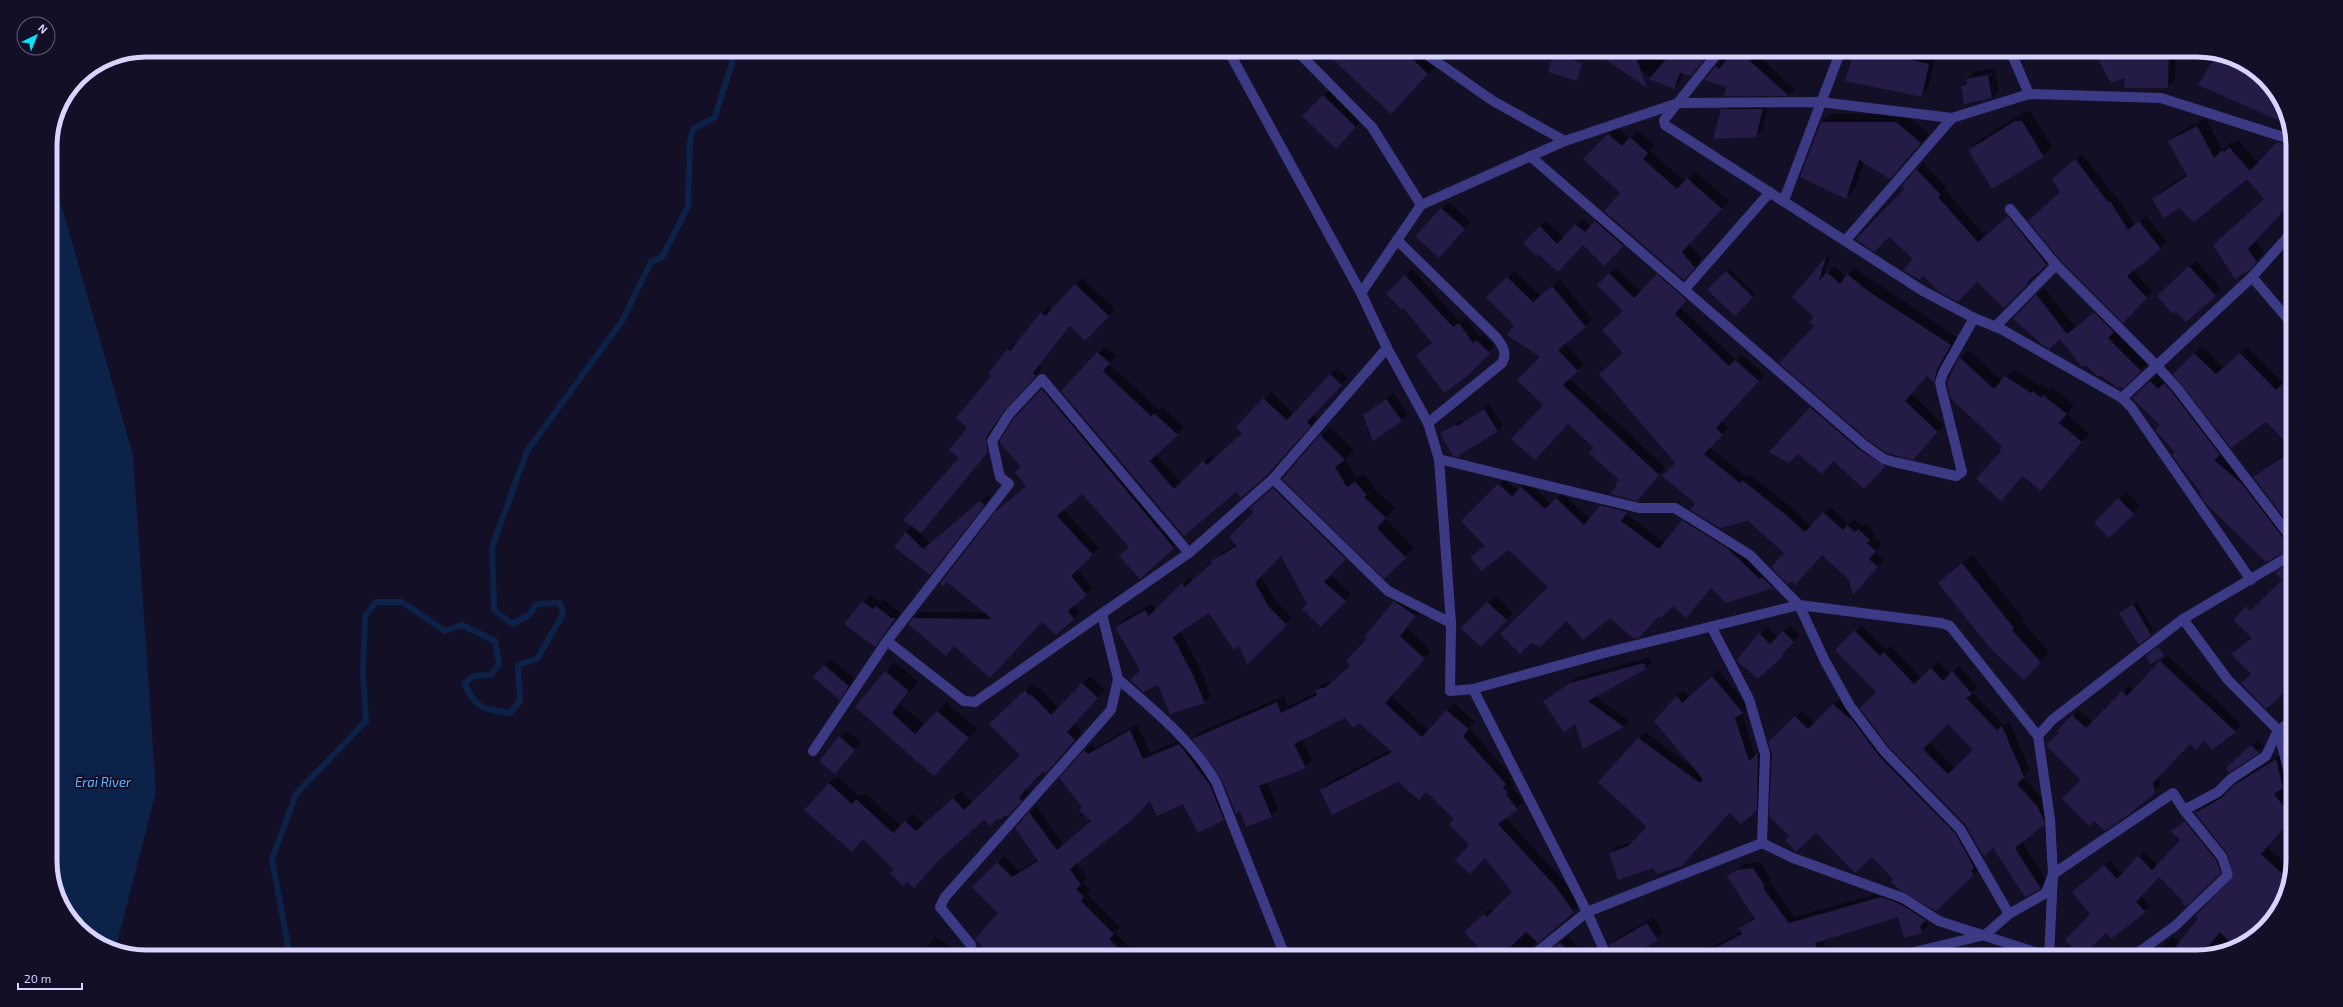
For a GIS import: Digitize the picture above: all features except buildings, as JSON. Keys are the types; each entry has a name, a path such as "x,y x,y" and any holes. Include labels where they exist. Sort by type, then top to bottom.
{"street":[{"path":"1232,57 1361,293 1387,348 1428,423 1439,459 1451,623 1450,691 1473,689 1604,653 1712,628 1799,605 1941,623 1950,626 2038,736 2050,819 2053,874 2049,950"},
{"path":"1303,57 1372,126 1421,205"},
{"path":"1430,57 1493,102 1565,141"},
{"path":"1714,57 1664,120 1665,125 1784,200 1923,291 1974,318 1995,327 2122,398 2131,407 2250,580"},
{"path":"1784,200 1838,57"},
{"path":"2013,57 2029,94"},
{"path":"1361,293 1421,205 1565,141 1678,103 1820,102 1952,118 2029,94 2161,98 2286,138"},
{"path":"1845,241 1952,118"},
{"path":"1530,156 1875,453 1894,462 1956,476 1960,474 1962,469 1940,384 1943,373 1974,318"},
{"path":"1685,289 1770,192"},
{"path":"2010,209 2056,265 2157,366 2186,400 2286,531"},
{"path":"2122,398 2252,277 2286,238"},
{"path":"1397,240 1496,337 1505,354 1502,363 1428,423"},
{"path":"1995,327 2056,265"},
{"path":"2252,277 2286,317"},
{"path":"887,641 964,701 970,703 975,702 1189,553 1273,479 1387,348"},
{"path":"813,751 887,641 1009,484 1000,477 992,442 1009,414 1042,379 1189,553"},
{"path":"1439,459 1638,508 1675,508 1750,555 1799,605 1825,661 1850,706 1884,751 1960,829 2009,914"},
{"path":"1273,479 1388,591 1451,623"},
{"path":"2038,736 2052,720 2183,619 2286,558"},
{"path":"971,946 940,907 945,897 1111,710 1118,679 1102,614"},
{"path":"2183,619 2228,680 2278,730 2286,761"},
{"path":"1712,628 1749,699 1765,754 1762,843"},
{"path":"1118,679 1180,734 1196,752 1216,782 1283,950"},
{"path":"1473,689 1587,912 1604,950"},
{"path":"2184,810 2218,792 2231,779 2266,756 2278,730 2286,725"},
{"path":"1922,950 1985,935 2009,914 2046,893 2053,874 2173,793 2184,810 2222,857 2228,875 2175,926 2142,950"},
{"path":"1540,950 1587,912 1762,843 1793,858 1903,898 1939,921 2029,950"}],"water":[{"name":"Erai River","path":"57,181 61,204 133,455 156,792 117,945 92,932 75,915 64,895 60,884 57,867"}],"waterway":[{"path":"289,950 272,859 296,794 366,721 363,673 365,616 376,602 402,602 445,631 462,625 495,641 499,664 491,675 474,676 465,683 468,691 476,703 494,711 510,713 520,701 518,665 537,659 563,614 560,603 537,604 529,615 512,624 494,610 492,547 527,451 622,321 651,262 662,257 688,207 690,141 693,129 715,117 734,57"}]}
